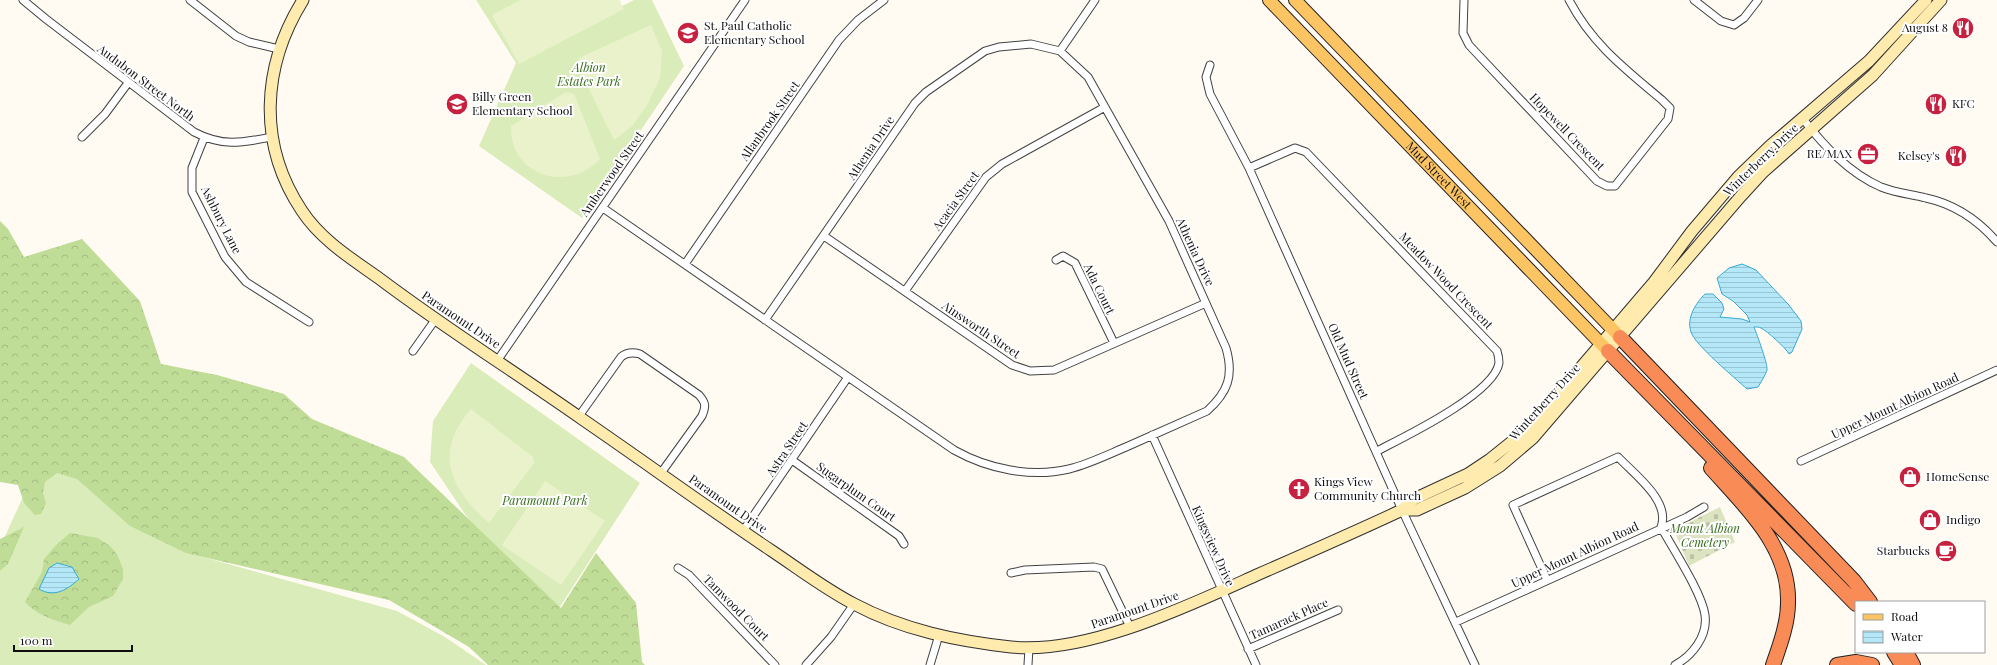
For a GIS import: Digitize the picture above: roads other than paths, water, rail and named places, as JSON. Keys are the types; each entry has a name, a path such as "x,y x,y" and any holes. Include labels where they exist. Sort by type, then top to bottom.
{"highway":[{"path":"1617,333 1854,581 1869,601"},
{"path":"1604,348 1653,396 1855,603"},
{"path":"1653,396 1700,455 1752,513 1767,532 1777,552 1787,585 1788,603 1785,626 1773,665"},
{"path":"1895,653 1902,665"},
{"path":"1907,653 1914,665"},
{"path":"1837,665 1856,662 1872,665"}],"main road":[{"name":"Mud Street West","path":"1269,0 1604,348"},
{"name":"Mud Street West","path":"1294,0 1617,333"}],"street":[{"name":"Audubon Street North","path":"23,0 128,83 204,138 228,144 272,138"},
{"path":"190,0 236,36 249,42 279,50"},
{"name":"Paramount Drive","path":"303,0 286,30 279,50 270,89 272,138 281,170 300,208 311,224 326,239 435,320 662,473 743,532 854,604 912,629 939,635 1029,648 1068,644 1102,637 1221,592 1402,510"},
{"name":"Amberwood Street","path":"497,361 745,0"},
{"name":"Allanbrook Street","path":"685,264 839,40 858,20 884,0"},
{"path":"1060,52 1095,0"},
{"name":"Hopewell Crescent","path":"1464,0 1463,33 1469,45 1597,181 1607,186 1615,186 1668,119 1670,108 1609,56 1578,18 1569,0"},
{"path":"1694,0 1721,21 1734,25 1744,18 1758,0"},
{"name":"Winterberry Drive","path":"1617,333 1692,231 1738,177 1770,146 1803,120 1875,56 1926,0"},
{"name":"Winterberry Drive","path":"1402,510 1418,510 1465,488 1517,453 1551,419 1617,333 1763,172 1873,75 1941,0"},
{"name":"Athenia Drive","path":"602,208 954,450 966,457 1001,468 1026,472 1069,469 1098,459 1207,411 1219,400 1227,387 1230,371 1230,362 1206,303 1169,221 1088,77 1060,52 1031,44 999,47 985,51 926,92 915,104 765,320"},
{"name":"Old Mud Street","path":"1210,65 1206,77 1210,94 1249,168 1377,451 1402,510 1475,665"},
{"path":"82,137 105,114 128,83"},
{"name":"Acacia Street","path":"905,291 986,177 1002,164 1105,107"},
{"path":"1803,120 1844,163 1865,179 1888,190 1933,200 1952,207 1977,222 1997,242"},
{"name":"Ashbury Lane","path":"204,138 192,168 192,192 225,257 246,282 308,322"},
{"name":"Meadow Wood Crescent","path":"1249,168 1295,148 1306,152 1497,351 1499,363 1493,374 1474,394 1442,416 1377,451"},
{"name":"Ainsworth Street","path":"824,236 1012,365 1026,370 1040,372 1054,370 1206,303"},
{"name":"Ada Court","path":"1056,260 1062,256 1075,263 1114,344"},
{"path":"413,351 435,320"},
{"path":"579,416 624,354 634,352 640,354 699,395 705,401 706,406 702,416 662,473"},
{"name":"Upper Mount Albion Road","path":"1801,461 1997,370"},
{"name":"Astra Street","path":"743,532 848,377"},
{"name":"Kingsview Drive","path":"1152,435 1221,592 1256,665"},
{"path":"1547,580 1513,505 1618,457 1658,499 1662,510 1663,522 1661,527 1699,597 1706,616 1700,642 1690,654 1674,665"},
{"name":"Sugarplum Court","path":"792,460 899,536 904,544"},
{"name":"Upper Mount Albion Road","path":"1456,622 1661,527 1687,517 1704,507"},
{"path":"1011,573 1024,570 1094,567 1102,569 1130,627"},
{"name":"Tamwood Court","path":"678,568 689,576 775,665"},
{"path":"806,665 831,637 854,604"},
{"name":"Tamarack Place","path":"1248,649 1338,610"},
{"path":"930,665 939,635"},
{"path":"1028,665 1029,648"}],"water":[{"path":"1742,264 1756,270 1788,304 1801,321 1802,329 1792,352 1789,354 1767,332 1760,328 1754,327 1767,370 1758,387 1747,389 1700,345 1694,338 1690,327 1693,311 1705,294 1713,294 1722,303 1724,309 1720,317 1742,319 1750,322 1747,315 1733,301 1722,294 1717,278 1729,268"},
{"path":"57,563 72,567 79,579 60,592 50,593 39,589 49,568"}],"place":[{"name":"August 8","path":"1963,28"},
{"name":"St. Paul Catholic Elementary School","path":"688,33"},
{"name":"Billy Green Elementary School","path":"457,104"},
{"name":"KFC","path":"1936,104"},
{"name":"RE/MAX","path":"1868,154"},
{"name":"Kelsey's","path":"1956,156"},
{"name":"HomeSense","path":"1910,477"},
{"name":"Kings View Community Church","path":"1299,489"},
{"name":"Indigo","path":"1930,520"},
{"name":"Starbucks","path":"1946,551"}],"park label":[{"name":"Albion Estates Park","path":"589,75"},
{"name":"Paramount Park","path":"545,501"},
{"name":"Mount Albion Cemetery","path":"1705,536"}]}
